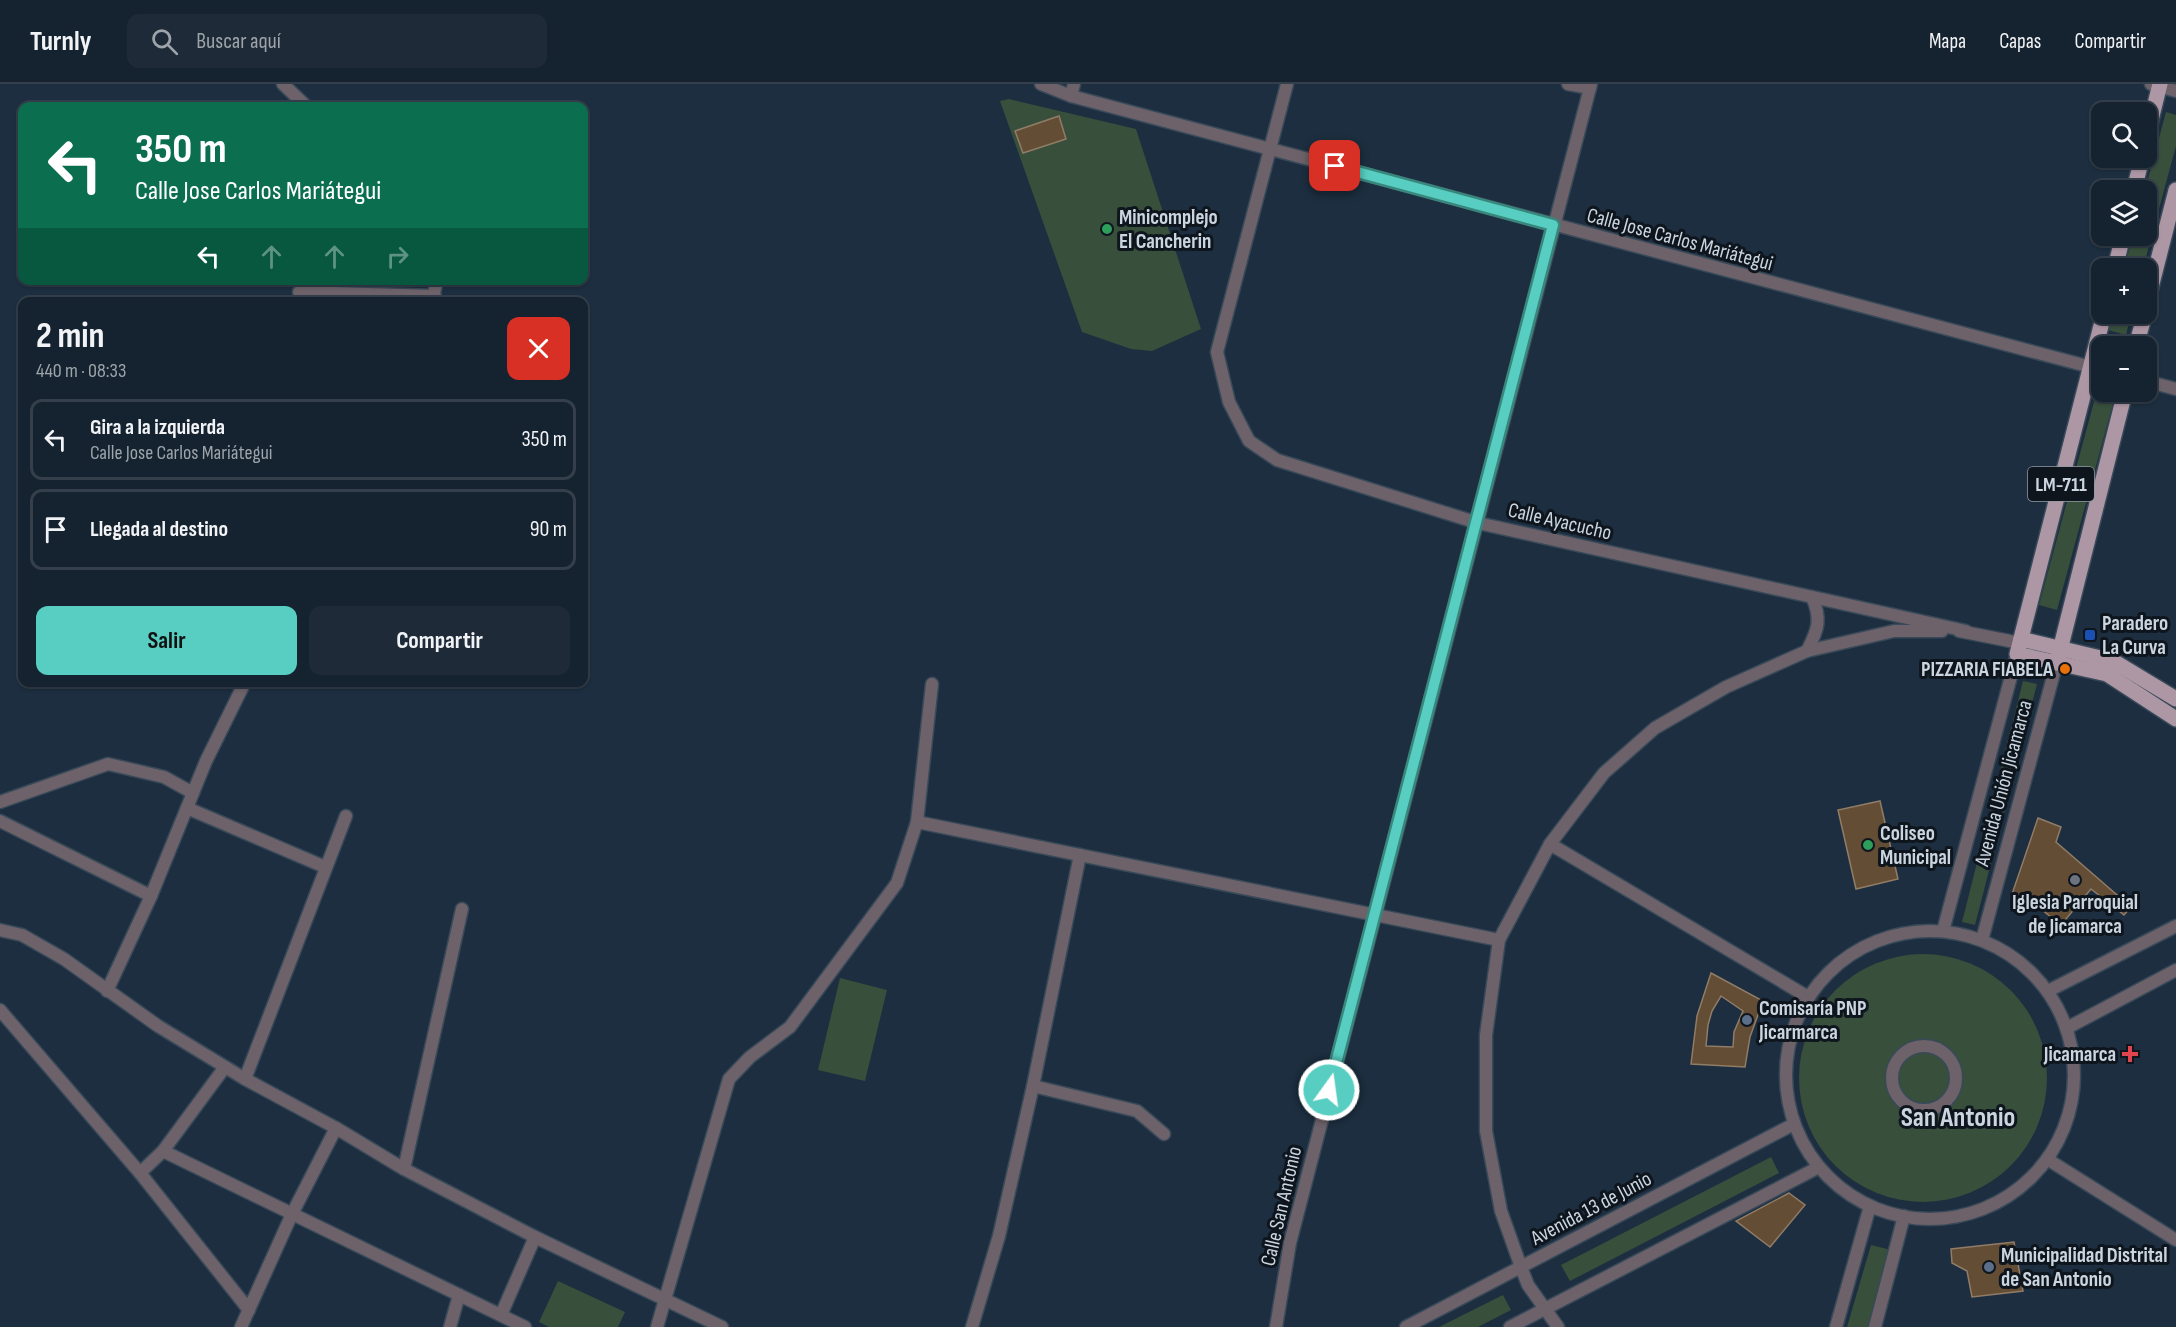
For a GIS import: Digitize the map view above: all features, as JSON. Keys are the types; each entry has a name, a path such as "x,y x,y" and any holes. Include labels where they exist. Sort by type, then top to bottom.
{"main road":[{"path":"2154,102 2157,85"},
{"path":"2157,264 2176,190"},
{"name":"Avenida Unión Jicamarca","path":"2019,645 2091,386"},
{"name":"Avenida Unión Jicamarca","path":"2058,655 2122,402"},
{"path":"2019,645 2058,655 2107,674 2176,719"},
{"path":"2058,655 2113,661 2176,699"}],"street":[{"path":"283,84 302,102"},
{"name":"Calle Jose Carlos Mariátegui","path":"1041,84 1073,90 1269,149 2091,367"},
{"path":"1269,149 1287,84"},
{"path":"1568,84 1590,86"},
{"path":"2157,85 2176,91"},
{"name":"Calle San Antonio","path":"1276,1327 1290,1243 1590,86"},
{"name":"Calle Ayacucho","path":"1269,149 1217,352 1229,402 1249,441 1277,460 1478,523 1966,632"},
{"path":"299,292 395,297"},
{"path":"2157,384 2176,389"},
{"path":"1807,651 1818,624 1818,611 1812,597"},
{"path":"1558,1327 1528,1285 1521,1267 1501,1211 1486,1131 1486,1035 1499,940 1550,844 1604,773 1655,728 1726,687 1807,651 1894,631 1966,632 2019,645"},
{"name":"Avenida Unión Jicamarca","path":"1943,931 2019,645"},
{"name":"Avenida Unión Jicamarca","path":"1982,940 2058,655"},
{"path":"657,1327 729,1079 750,1057 790,1027 897,883 917,822 932,684"},
{"path":"108,991 151,896 206,762 243,687"},
{"path":"0,802 108,764 164,777 193,794"},
{"path":"187,808 325,867"},
{"path":"245,1079 346,816"},
{"path":"0,821 151,896"},
{"path":"917,822 1499,940"},
{"path":"1550,844 1808,997"},
{"path":"972,1327 999,1236 1033,1086 1080,855"},
{"path":"405,1170 462,909"},
{"path":"2048,992 2176,926"},
{"path":"0,930 21,935 64,959 158,1026 245,1079 336,1128 405,1170 535,1237 722,1327"},
{"path":"1943,931 1982,940 2019,961 2048,992 2067,1028 2074,1061 2073,1096 2064,1129 2047,1159 2025,1183 1998,1201 1968,1213 1936,1218 1904,1216 1870,1206 1838,1185 1819,1167 1794,1124 1786,1092 1786,1059 1794,1026 1808,997 1828,972 1853,953 1881,939 1912,932 1943,931"},
{"path":"2067,1028 2176,970"},
{"path":"0,1010 140,1173 249,1310"},
{"path":"1928,1046 1945,1054 1955,1071 1954,1089 1950,1098 1935,1109 1925,1110 1916,1110 1900,1100 1892,1083 1892,1073 1900,1056 1908,1050 1928,1046"},
{"path":"140,1173 163,1151 225,1067"},
{"path":"1033,1086 1137,1111 1164,1134"},
{"name":"Avenida 13 de Junio","path":"1406,1327 1794,1124"},
{"path":"241,1327 292,1214 336,1128"},
{"path":"163,1151 525,1327"},
{"path":"2047,1159 2176,1240"},
{"path":"1510,1327 1819,1167"},
{"path":"1836,1327 1870,1206"},
{"path":"1875,1327 1904,1216"},
{"path":"501,1315 535,1237"},
{"path":"450,1327 459,1295"}],"green space":[{"name":"Minicomplejo El Cancherin","path":"1009,99 1136,129 1201,329 1152,351 1131,349 1082,332 1000,101"},
{"path":"2166,112 2176,115 2176,146 2157,216 2157,180 2148,180 2151,168 2157,168 2157,145"},
{"path":"2130,246 2149,246 2146,258 2127,258"},
{"path":"2110,324 2129,324 2126,335 2108,330"},
{"path":"2094,402 2113,402 2057,610 2039,605"},
{"path":"2023,681 2037,684 1975,925 1962,922"},
{"path":"1911,954 1935,954 1959,959 1982,968 2011,990 2033,1019 2038,1030 2045,1054 2047,1078 2045,1102 2038,1126 2033,1137 2011,1166 1982,1188 1971,1193 1935,1202 1911,1202 1887,1197 1864,1188 1844,1174 1827,1157 1813,1137 1804,1114 1799,1090 1799,1066 1804,1042 1813,1019 1827,999 1844,982 1864,968 1887,959"},
{"path":"840,978 887,990 865,1081 818,1070"},
{"path":"1771,1157 1779,1173 1570,1281 1561,1265"},
{"path":"1871,1245 1891,1250 1869,1327 1847,1327"},
{"path":"558,1281 625,1312 618,1327 549,1327 539,1322"},
{"path":"1503,1295 1511,1310 1478,1327 1439,1327"}],"building":[{"path":"1059,116 1066,139 1023,153 1015,131"},
{"name":"Coliseo Municipal","path":"1880,801 1898,879 1856,889 1838,810"},
{"path":"2038,818 2061,827 2056,842 2131,907 2124,915 2091,889 2061,925 2037,906 2011,897"},
{"name":"Comisaría PNP Jicarmarca","path":"1711,973 1763,1001 1750,1037 1745,1067 1691,1064 1697,1016","holes":["1721,996 1743,1011 1734,1032 1733,1047 1706,1046 1712,1011"]},
{"path":"1789,1193 1805,1205 1770,1247 1736,1221"},
{"name":"Municipalidad Distrital de San Antonio","path":"2014,1242 2023,1291 1972,1297 1967,1271 1952,1263 1951,1249"}],"place":[{"name":"Minicomplejo El Cancherin","path":"1107,229"},
{"name":"Paradero La Curva","path":"2090,635"},
{"name":"PIZZARIA FIABELA","path":"2065,669"},
{"name":"Coliseo Municipal","path":"1868,845"},
{"name":"Iglesia Parroquial de Jicamarca","path":"2075,880"},
{"name":"Comisaría PNP Jicarmarca","path":"1747,1020"},
{"name":"Jicamarca","path":"2130,1054"},
{"name":"Municipalidad Distrital de San Antonio","path":"1989,1267"}],"district":[{"name":"San Antonio","path":"1958,1117"}],"route":[{"path":"1329,1090 1478,523 1553,225 1335,166"}]}
